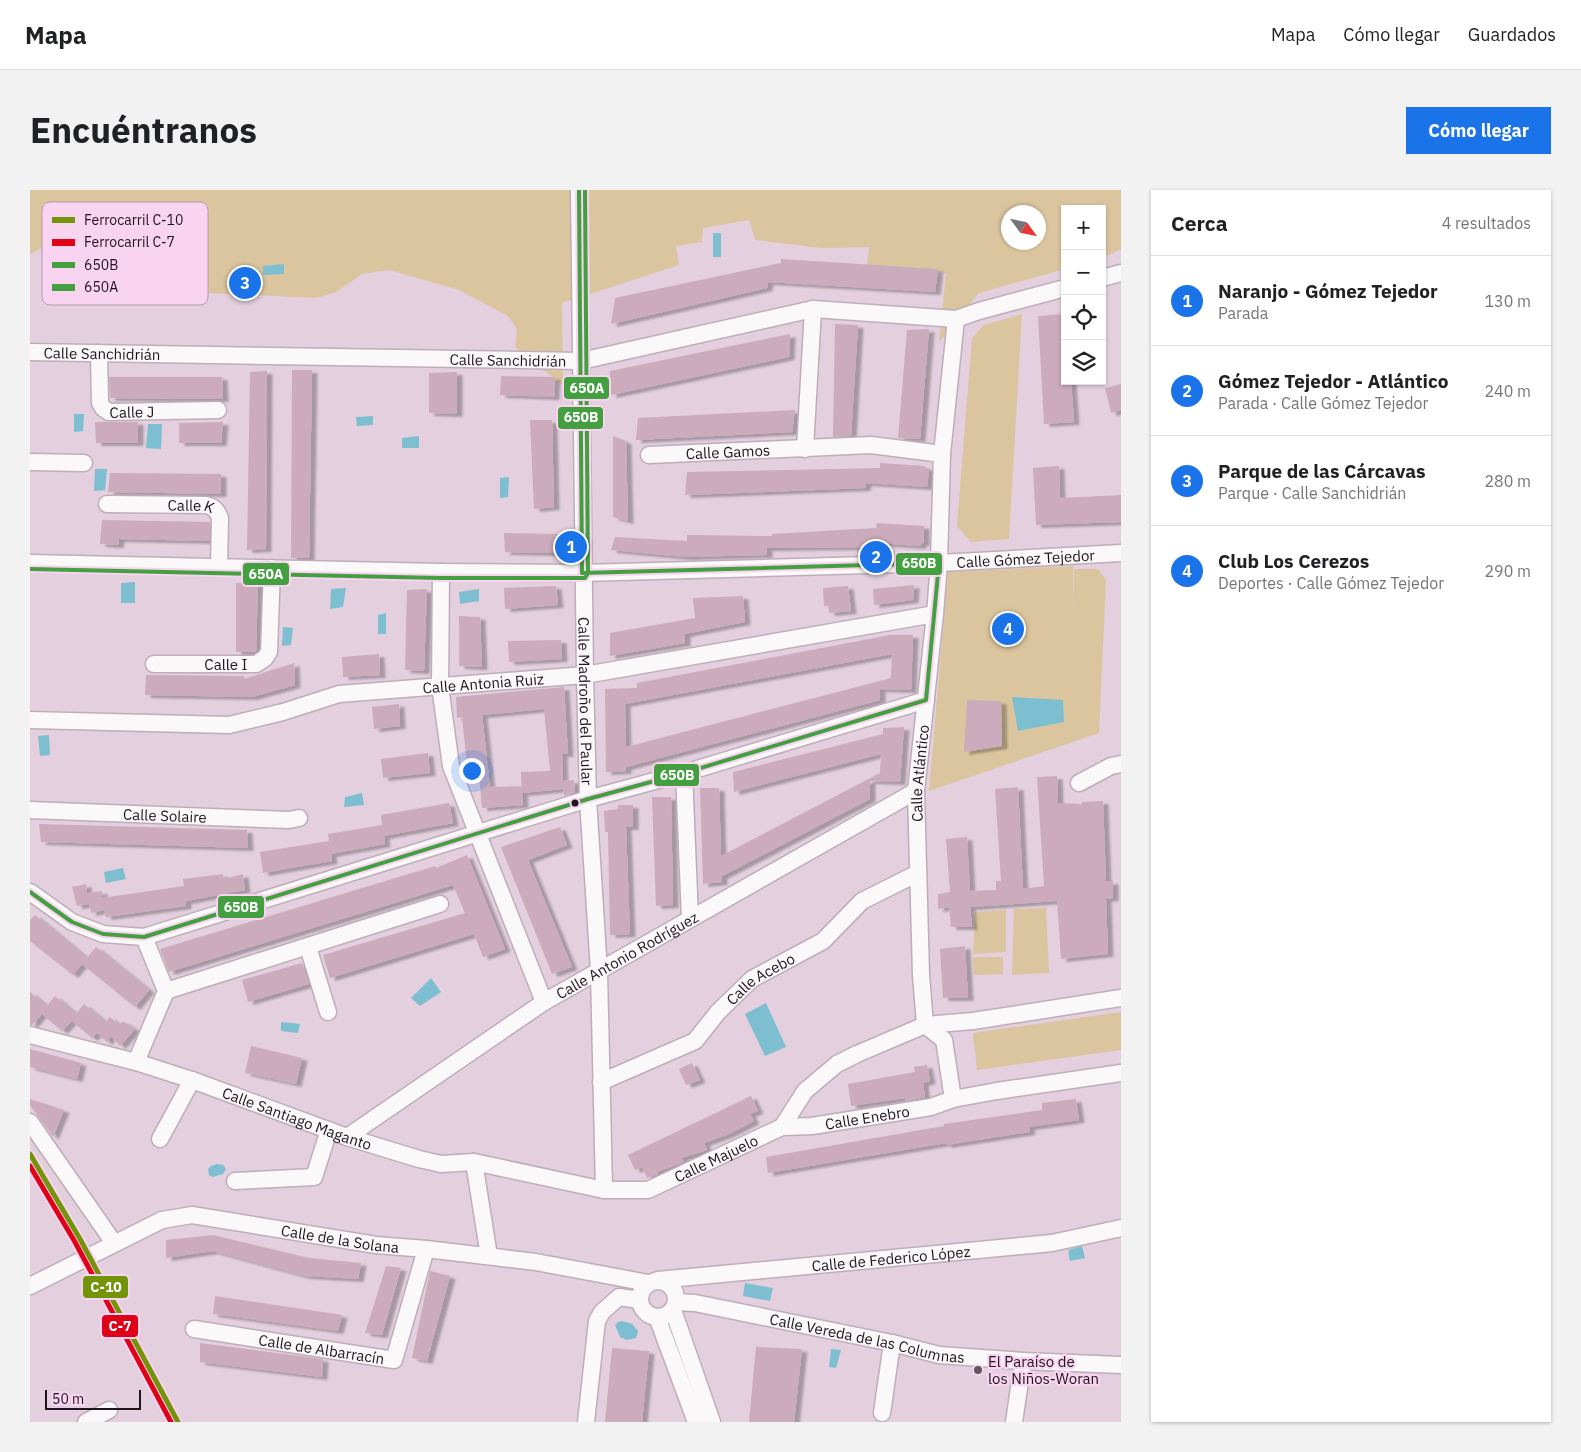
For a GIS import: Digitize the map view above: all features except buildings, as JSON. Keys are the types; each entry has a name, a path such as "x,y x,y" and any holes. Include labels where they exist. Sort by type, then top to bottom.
{"street":[{"name":"Calle Madroño del Paular","path":"579,190 582,572 588,799 599,971 604,1190"},
{"path":"1106,277 1121,273"},
{"name":"Calle Sanchidrián","path":"30,352 581,361 813,309 956,318 1061,289"},
{"path":"805,449 813,309"},
{"name":"Calle Atlántico","path":"925,1025 921,975 916,791 935,614 939,563 942,454 956,318"},
{"name":"Calle J","path":"99,353 100,403 109,412 218,410"},
{"name":"Calle Gamos","path":"649,455 871,445 942,454"},
{"path":"30,462 84,464"},
{"name":"Calle K","path":"107,504 206,505 212,507 218,512 220,518 219,567"},
{"name":"Calle Gómez Tejedor","path":"30,563 441,572 582,572 939,563 1121,553"},
{"name":"Calle I","path":"154,664 256,664 265,658 269,652 272,568"},
{"path":"441,572 440,686 451,766 544,1002"},
{"name":"Calle Antonia Ruiz","path":"30,720 229,725 283,712 339,694 585,675 935,614"},
{"path":"30,892 72,922 103,934 144,937 588,799 684,773 926,700"},
{"path":"1079,783 1111,766 1121,764"},
{"path":"684,773 690,919"},
{"name":"Calle Antonio Rodríguez","path":"347,1137 544,1002 916,791"},
{"path":"30,805 30,810"},
{"name":"Calle Solaire","path":"30,810 289,820 299,818"},
{"name":"Calle Acebo","path":"601,1082 695,1041 718,1012 752,979 823,941 862,900 918,873"},
{"path":"166,991 440,904"},
{"path":"136,1062 166,991 144,937"},
{"path":"308,947 328,1012"},
{"path":"782,1127 805,1091 837,1064 925,1025 973,1021 1121,998"},
{"path":"925,1025 944,1040 953,1099"},
{"name":"Calle Santiago Maganto","path":"30,1035 136,1062 192,1080 347,1137 419,1159 441,1164 474,1162"},
{"name":"Calle Enebro","path":"782,1127 822,1125 931,1107 953,1099 997,1091 1121,1073"},
{"path":"160,1139 192,1080"},
{"path":"30,1122 114,1243"},
{"name":"Calle Majuelo","path":"474,1162 604,1190 648,1190 782,1127"},
{"path":"235,1181 314,1177 329,1130"},
{"path":"474,1162 489,1256"},
{"name":"Calle de la Solana","path":"30,1286 162,1220 192,1215 376,1245 489,1256 571,1268 646,1290"},
{"name":"Calle de Federico López","path":"646,1290 697,1277 1052,1243 1121,1228"},
{"name":"Calle de Albarracín","path":"194,1329 394,1360 426,1249"},
{"path":"695,1303 693,1297 697,1277"},
{"path":"586,1422 597,1321 606,1308 619,1297 669,1284 675,1293 674,1306 712,1422"},
{"path":"646,1290 642,1309 648,1315 656,1317 665,1316 674,1306"},
{"name":"Calle Vereda de las Columnas","path":"674,1306 695,1303 892,1343 939,1355 1121,1365"},
{"path":"656,1317 696,1422"},
{"path":"882,1413 892,1343"},
{"path":"1014,1422 1023,1361"},
{"path":"86,1422 109,1410"}],"shaded area":[{"path":"30,190 1121,190 1121,249 1106,256 1106,205 1061,205 1061,270 979,293 939,342 946,273 867,265 869,247 821,248 755,240 749,220 703,228 702,242 676,246 679,265 562,303 563,386 515,347 517,329 508,316 459,290 389,270 362,274 336,292 316,298 208,293 208,202 42,202 42,248 30,254"},
{"path":"1022,314 1009,539 971,542 957,526 972,338 984,325"},
{"path":"1073,566 1074,611 1074,569 1098,569 1106,580 1099,733 929,791 948,572"},
{"path":"1046,908 1049,973 1012,975 1014,909"},
{"path":"1006,910 1006,952 973,954 975,912"},
{"path":"973,957 1003,957 1003,974 974,975"},
{"path":"1121,1012 1121,1050 977,1070 973,1033"}],"water":[{"path":"713,233 721,233 721,257 713,257"},
{"path":"284,264 284,274 263,275 263,266"},
{"path":"74,414 84,414 83,431 74,432"},
{"path":"373,416 373,425 357,426 356,417"},
{"path":"148,424 162,424 161,449 146,448"},
{"path":"419,436 419,448 402,448 402,438"},
{"path":"95,469 107,469 105,490 94,491"},
{"path":"509,477 508,497 500,498 500,478"},
{"path":"135,582 135,603 121,603 121,583"},
{"path":"346,588 343,607 330,609 331,589"},
{"path":"479,589 479,601 460,604 459,592"},
{"path":"386,613 386,634 378,634 378,615"},
{"path":"283,627 293,628 291,645 282,646"},
{"path":"1012,697 1063,700 1064,722 1018,731"},
{"path":"49,735 50,755 40,756 38,736"},
{"path":"362,793 364,805 344,807 345,797"},
{"path":"123,868 126,879 106,883 104,872"},
{"path":"431,978 441,992 420,1006 411,998"},
{"path":"766,1003 786,1047 765,1056 745,1014"},
{"path":"281,1022 300,1024 298,1033 281,1031"},
{"path":"217,1164 223,1165 226,1169 223,1174 212,1177 209,1175 208,1169"},
{"path":"1082,1246 1085,1258 1070,1261 1068,1250"},
{"path":"745,1283 773,1288 770,1301 743,1296"},
{"path":"622,1321 632,1324 638,1331 636,1338 627,1340 620,1337 615,1325"},
{"path":"831,1349 841,1350 836,1368 829,1367"}],"rail line":[{"name":"C-10","path":"30,1154 80,1239 178,1422"},
{"name":"C-7","path":"30,1166 75,1242 171,1422"}],"transit line":[{"name":"650B","path":"30,892 72,922 103,934 144,937 588,799 684,773 926,700 939,563 582,573 579,190"},
{"name":"650A","path":"30,569 441,578 585,578 588,573 585,190"}],"place":[{"name":"Parque de las Cárcavas","path":"245,283"},
{"name":"Naranjo - Gómez Tejedor","path":"571,547"},
{"name":"Gómez Tejedor - Atlántico","path":"876,557"},
{"name":"Club Los Cerezos","path":"1008,629"},
{"name":"El Paraíso de los Niños-Woran","path":"978,1370"}]}
